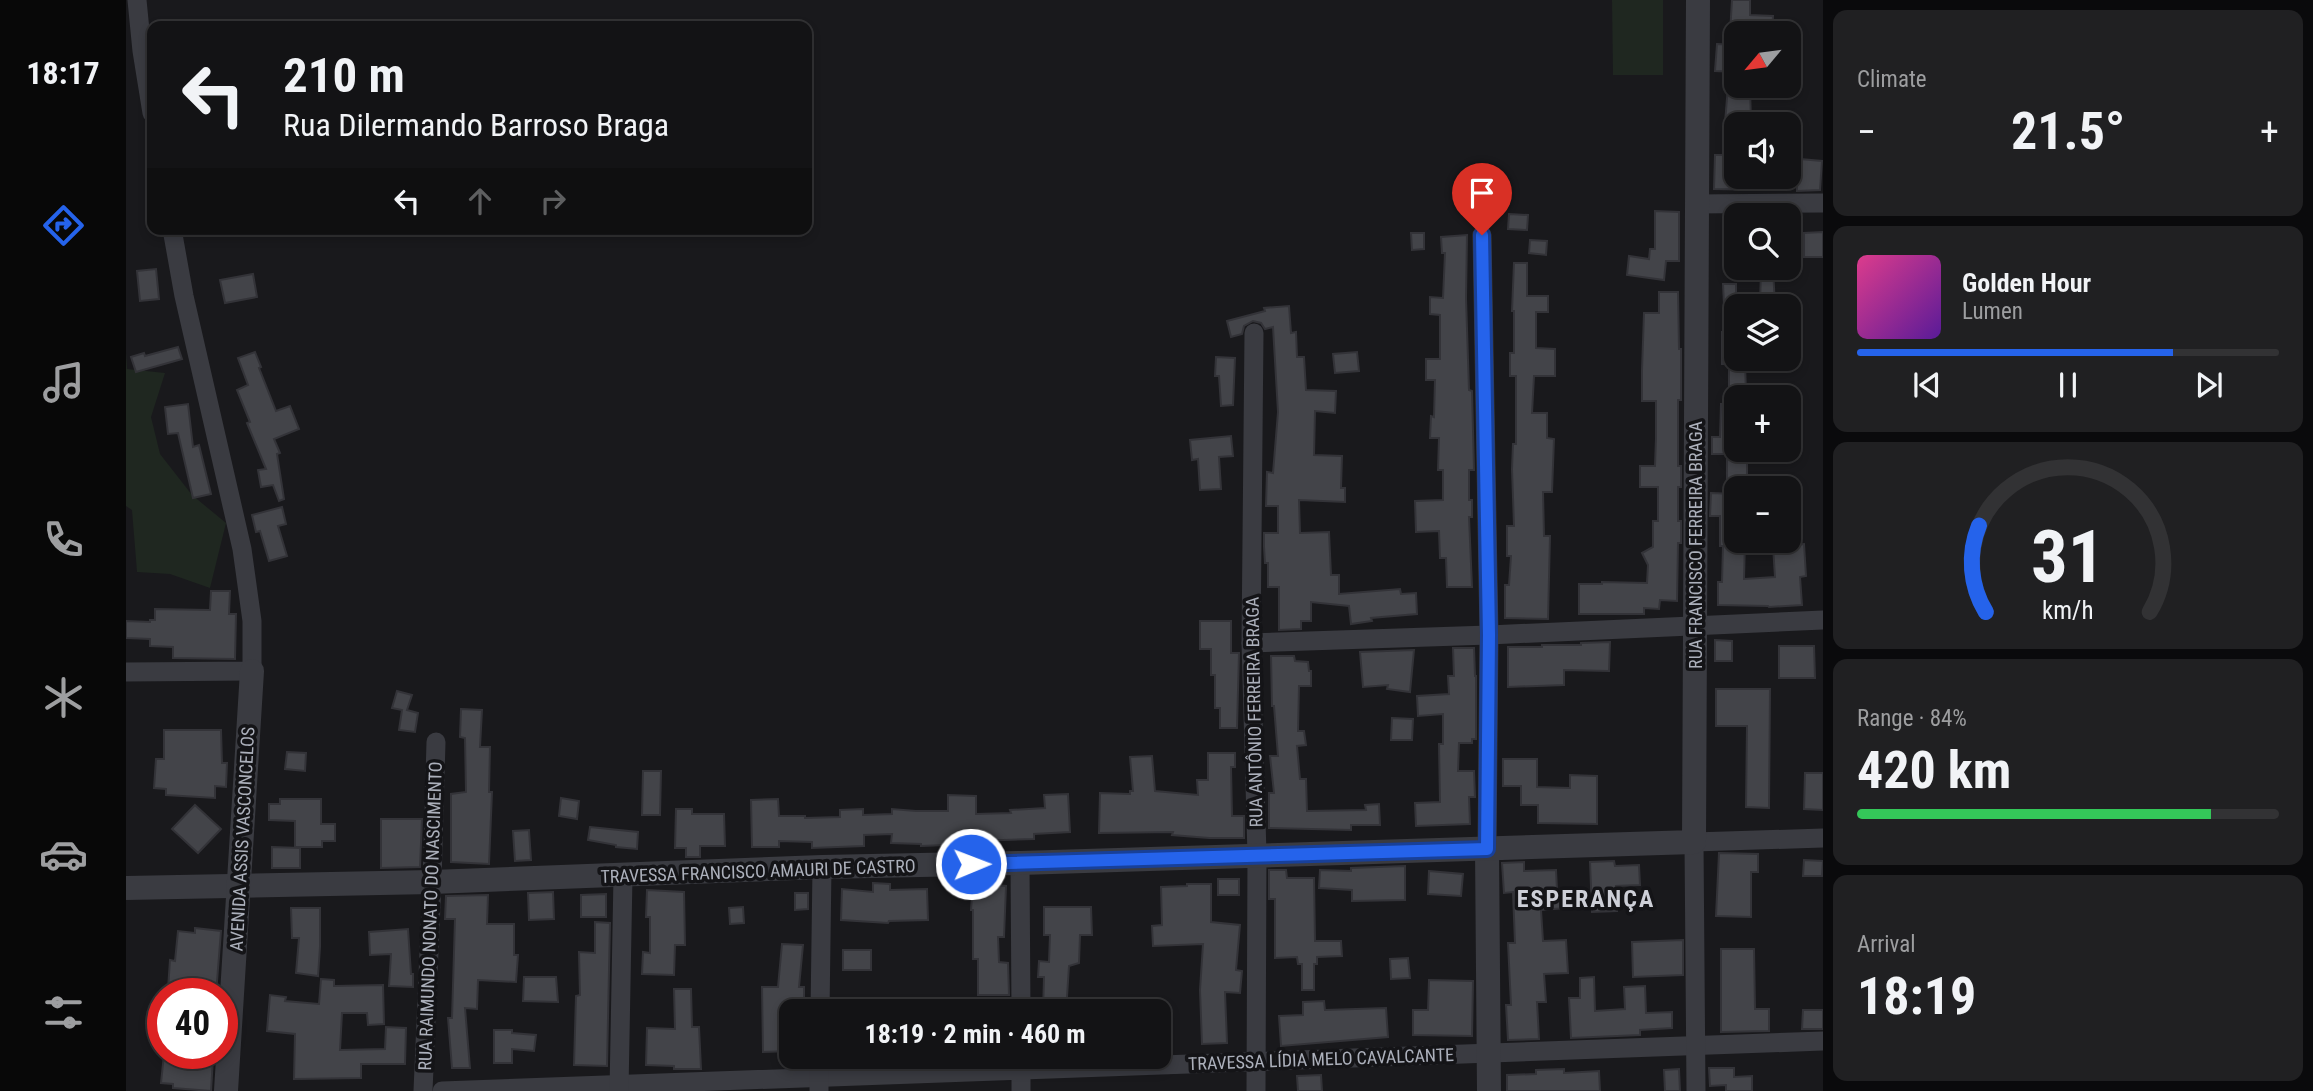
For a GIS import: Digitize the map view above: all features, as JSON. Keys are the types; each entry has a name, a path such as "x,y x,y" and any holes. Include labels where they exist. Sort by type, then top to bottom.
{"street":[{"path":"137,0 147,82"},
{"name":"RUA FRANCISCO FERREIRA BRAGA","path":"1696,1091 1694,842 1698,0"},
{"path":"1696,204 1823,203"},
{"path":"126,672 252,671 252,621 242,549 184,296 173,235"},
{"path":"1482,235 1489,635 1489,1091"},
{"name":"RUA ANTÔNIO FERREIRA BRAGA","path":"1254,333 1251,643 1257,855 1256,1091"},
{"path":"1251,643 1823,620"},
{"name":"AVENIDA ASSIS VASCONCELOS","path":"226,1091 252,671"},
{"name":"RUA RAIMUNDO NONATO DO NASCIMENTO","path":"423,1091 436,742"},
{"name":"TRAVESSA FRANCISCO AMAURI DE CASTRO","path":"126,888 239,888 822,867 1823,838"},
{"path":"1020,863 1021,999"},
{"path":"820,999 822,867"},
{"path":"619,1088 623,876"},
{"name":"TRAVESSA LÍDIA MELO CAVALCANTE","path":"1171,1062 1256,1062 1823,1041"},
{"name":"TRAVESSA LÍDIA MELO CAVALCANTE","path":"442,1091 819,1084 963,1069"},
{"path":"1021,1069 1021,1091"}],"shaded area":[{"path":"1612,0 1663,0 1663,75 1613,75"},
{"path":"126,352 127,369 165,373 151,417 160,454 192,495 226,523 210,588 170,574 137,572 132,510 126,506"}],"building":[{"path":"1732,0 1750,0 1750,15 1773,16 1773,21 1731,21"},
{"path":"1717,44 1724,44 1724,71 1715,71"},
{"path":"1727,98 1750,98 1751,112 1726,112"},
{"path":"1715,155 1724,155 1724,189 1765,189 1765,190 1714,189"},
{"path":"1801,159 1822,161 1820,190 1797,191 1801,189"},
{"path":"1655,211 1679,212 1679,261 1666,261 1664,280 1627,275 1629,256 1649,259 1650,249 1655,249"},
{"path":"1509,214 1528,215 1527,230 1508,229"},
{"path":"1823,232 1823,257 1804,257 1804,233"},
{"path":"1411,233 1424,233 1424,249 1412,250"},
{"path":"1467,235 1466,298 1474,470 1469,470 1469,500 1472,500 1472,517 1469,517 1472,587 1447,587 1446,558 1440,558 1439,531 1416,532 1415,501 1443,500 1443,470 1438,470 1439,438 1430,438 1431,416 1434,417 1435,380 1426,380 1426,359 1440,359 1440,315 1430,314 1430,297 1443,298 1445,253 1442,253 1441,237"},
{"path":"1530,240 1547,241 1546,255 1529,253"},
{"path":"1514,263 1527,263 1527,296 1548,296 1548,312 1536,312 1536,348 1555,349 1555,376 1534,376 1532,413 1547,413 1547,438 1554,439 1552,492 1543,492 1544,536 1550,536 1548,619 1505,618 1505,585 1509,585 1511,556 1507,556 1507,526 1514,526 1512,469 1513,444 1516,444 1516,376 1510,376 1510,353 1514,353"},
{"path":"156,269 159,299 140,301 137,271"},
{"path":"253,274 257,297 225,303 220,280"},
{"path":"1761,280 1774,280 1774,294 1760,294"},
{"path":"1723,284 1736,284 1736,294 1724,294 1724,305"},
{"path":"1659,292 1678,292 1681,400 1678,400 1678,466 1681,466 1681,487 1678,487 1678,521 1681,521 1681,543 1678,543 1677,601 1660,600 1659,609 1644,608 1644,614 1579,614 1579,584 1647,583 1648,565 1642,553 1653,547 1653,521 1658,521 1658,487 1640,487 1640,466 1655,466 1656,438 1656,401 1642,401 1644,313 1659,313"},
{"path":"1289,306 1291,333 1296,332 1297,357 1304,357 1306,390 1336,391 1335,413 1315,411 1314,455 1342,456 1341,488 1345,488 1345,502 1299,500 1300,533 1329,532 1331,575 1339,575 1339,594 1400,589 1401,594 1416,593 1417,614 1371,618 1372,621 1351,624 1349,606 1311,602 1311,621 1301,621 1301,629 1279,630 1279,587 1268,587 1268,563 1265,563 1264,547 1264,533 1278,533 1278,506 1266,506 1267,472 1273,473 1278,412 1273,327 1265,329 1261,323 1253,321 1244,326 1242,334 1231,337 1227,321 1265,311 1264,308"},
{"path":"1722,332 1724,332 1724,364"},
{"path":"178,347 182,359 136,372 131,357"},
{"path":"255,352 276,411 290,406 299,429 274,439 280,453 277,454 284,499 279,501 273,485 261,487 258,470 266,469 237,390 248,385 238,358"},
{"path":"1357,352 1359,371 1335,373 1333,354"},
{"path":"1216,357 1235,358 1233,405 1221,406 1219,376 1215,376"},
{"path":"1729,371 1745,371 1746,385 1729,385"},
{"path":"188,404 193,447 199,445 211,494 193,498 178,433 168,434 165,407"},
{"path":"1721,404 1724,404 1724,454 1712,454 1712,437 1720,437"},
{"path":"1231,436 1233,456 1219,457 1221,489 1200,490 1198,459 1192,460 1190,440"},
{"path":"1727,462 1747,462 1747,476 1727,476"},
{"path":"1711,493 1724,494 1724,553 1745,553 1744,579 1775,577 1773,553 1801,553 1801,544 1804,544 1806,576 1800,577 1802,605 1718,605 1723,546 1720,546 1720,516 1710,516"},
{"path":"282,507 286,524 278,526 287,556 269,561 260,531 256,532 252,515"},
{"path":"211,591 230,591 229,614 236,614 235,659 173,658 173,647 150,646 150,639 126,638 126,621 155,620 155,609 210,610"},
{"path":"1200,621 1231,621 1231,653 1239,653 1237,728 1220,728 1220,708 1215,708 1215,675 1211,675 1211,649 1200,649"},
{"path":"1715,640 1732,641 1732,661 1715,661"},
{"path":"1610,642 1609,671 1564,670 1564,685 1508,687 1508,647"},
{"path":"1779,646 1814,646 1815,678 1779,678"},
{"path":"1453,648 1474,648 1476,739 1472,739 1472,743 1459,743 1458,771 1474,771 1475,797 1469,797 1470,824 1416,826 1415,803 1440,802 1439,744 1443,744 1443,714 1418,716 1417,696 1449,694 1448,676 1454,676"},
{"path":"1414,650 1410,692 1387,689 1388,685 1363,687 1360,652"},
{"path":"1271,656 1294,656 1295,661 1308,662 1311,671 1311,686 1299,686 1298,731 1304,731 1306,745 1297,746 1300,779 1306,779 1307,811 1366,810 1365,805 1379,804 1380,825 1351,825 1351,830 1269,828 1269,793 1274,793 1270,756 1278,756 1272,706"},
{"path":"1716,689 1770,689 1769,808 1746,807 1747,726 1716,726"},
{"path":"397,691 412,695 407,710 418,713 415,732 399,730 402,710 392,708"},
{"path":"461,709 482,710 480,747 490,747 489,792 492,792 489,864 451,862 451,794 466,792 465,738 460,737"},
{"path":"1392,718 1413,719 1412,740 1391,740"},
{"path":"164,730 221,730 222,763 227,763 226,787 215,786 215,798 166,795 166,789 154,788 156,759 164,759"},
{"path":"287,752 306,753 305,771 285,769"},
{"path":"1208,753 1235,753 1235,767 1231,767 1232,816 1244,816 1244,838 1172,835 1173,832 1099,833 1100,793 1130,794 1130,791 1133,791 1130,757 1152,756 1155,791 1198,795 1197,780 1208,780"},
{"path":"1503,759 1537,759 1537,787 1570,788 1570,775 1597,776 1597,824 1538,823 1538,805 1521,805 1521,786 1503,786"},
{"path":"643,771 661,771 660,815 642,815"},
{"path":"1805,773 1823,773 1823,810 1804,809"},
{"path":"1068,794 1070,832 1034,834 1034,839 921,846 891,843 892,834 864,835 864,846 812,848 812,842 779,841 779,847 752,847 751,800 778,799 779,816 805,818 840,817 840,810 863,809 863,815 892,814 892,809 948,811 948,795 976,796 976,814 1011,813 1010,810 1045,808 1044,795"},
{"path":"561,798 579,801 577,819 559,816"},
{"path":"280,799 321,799 321,824 335,824 335,841 322,841 322,847 295,847 295,821 269,820 269,804 280,804"},
{"path":"195,805 221,829 198,853 172,829"},
{"path":"676,809 692,809 692,814 724,814 725,846 700,846 700,857 686,857 686,848 675,848"},
{"path":"381,819 422,819 420,867 381,868"},
{"path":"590,827 638,832 637,849 588,840"},
{"path":"529,830 531,860 515,861 513,831"},
{"path":"272,847 300,848 300,868 272,868"},
{"path":"1719,853 1758,854 1758,872 1751,872 1751,917 1716,916"},
{"path":"1804,860 1823,861 1822,876 1803,876"},
{"path":"1614,861 1615,866 1639,865 1640,885 1616,886 1617,911 1592,912 1590,862"},
{"path":"1524,862 1524,871 1556,870 1557,890 1565,890 1566,908 1541,910 1543,941 1566,940 1568,973 1544,974 1546,1002 1537,1002 1539,1039 1508,1040 1506,1005 1511,1005 1508,943 1515,943 1513,892 1504,893 1502,863"},
{"path":"1405,866 1405,900 1352,901 1352,890 1319,888 1320,870 1351,871 1351,868"},
{"path":"1269,870 1286,870 1287,878 1314,878 1315,941 1341,941 1342,956 1317,957 1317,964 1314,964 1314,990 1302,990 1302,964 1298,964 1297,957 1275,958 1275,899 1269,899"},
{"path":"1429,871 1463,874 1461,896 1428,894"},
{"path":"1218,879 1239,879 1239,895 1218,895"},
{"path":"873,883 890,884 890,890 927,889 928,920 888,923 841,920 842,889 873,892"},
{"path":"973,883 1006,886 1004,937 998,937 999,962 1008,963 1009,995 978,995 978,959 973,959"},
{"path":"1211,884 1211,922 1240,925 1236,970 1242,971 1240,993 1225,992 1227,1043 1202,1044 1200,990 1203,944 1153,946 1152,926 1162,925 1161,887"},
{"path":"647,890 684,892 685,945 675,945 674,975 642,974 643,952 650,953 650,917 646,917"},
{"path":"553,892 554,919 529,920 528,893"},
{"path":"795,893 808,893 808,909 795,910"},
{"path":"606,894 606,917 581,917 581,895"},
{"path":"488,895 487,924 514,924 514,955 518,955 516,982 478,980 477,1009 465,1008 470,1068 452,1068 448,1018 452,1018 455,919 445,919 446,896"},
{"path":"743,907 744,923 730,924 729,908"},
{"path":"1044,907 1091,907 1092,935 1080,935 1079,963 1069,966 1067,999 1043,999 1044,977 1038,977 1039,961 1049,962 1050,935 1044,935"},
{"path":"291,908 320,908 318,976 296,973 299,938 292,938"},
{"path":"595,922 610,923 607,1066 574,1065 576,996 580,995 579,952 595,953"},
{"path":"195,928 221,931 217,978 169,978 170,960 175,961 178,931 195,933"},
{"path":"408,929 413,987 389,986 391,954 370,955 369,932"},
{"path":"1683,940 1683,975 1633,977 1632,942"},
{"path":"782,944 803,945 799,987 804,987 804,999 779,999 779,1051 763,1052 762,987 778,987"},
{"path":"1721,949 1754,949 1755,1009 1769,1009 1769,1031 1721,1032"},
{"path":"843,950 871,950 871,970 843,970"},
{"path":"1408,958 1410,978 1391,979 1390,959"},
{"path":"524,977 556,977 558,1002 523,1001"},
{"path":"1594,977 1595,1011 1625,1009 1624,987 1645,986 1646,1013 1672,1012 1672,1028 1640,1030 1640,1035 1571,1038 1569,998 1580,998 1580,978"},
{"path":"321,979 334,980 334,986 383,985 384,1024 368,1025 367,1013 342,1013 340,1050 385,1049 386,1027 406,1028 405,1064 361,1064 361,1078 294,1079 295,1034 267,1031 270,995 286,997 285,1001 319,1004"},
{"path":"1429,980 1473,981 1472,1036 1413,1035 1413,1010 1428,1010"},
{"path":"674,989 691,989 692,1027 699,1027 701,1069 646,1065 647,1028 675,1029"},
{"path":"1324,1001 1325,1010 1386,1008 1388,1037 1281,1046 1279,1016 1303,1015 1303,1002"},
{"path":"1803,1010 1823,1010 1823,1029 1802,1029"},
{"path":"494,1030 512,1030 512,1033 536,1035 534,1051 512,1049 512,1063 494,1063"},
{"path":"1709,1068 1734,1068 1734,1077 1752,1076 1752,1091 1726,1091 1726,1085 1710,1086"},
{"path":"162,1069 212,1069 211,1091 173,1088 173,1084 161,1083"},
{"path":"1564,1069 1564,1073 1599,1071 1600,1091 1507,1091 1507,1075"},
{"path":"1679,1069 1680,1091 1665,1091 1664,1070"},
{"path":"1321,1075 1322,1091 1298,1091 1297,1076"}],"district":[{"name":"ESPERANÇA","path":"1586,899"}],"route":[{"path":"971,864 1487,849 1489,635 1482,235"}]}
